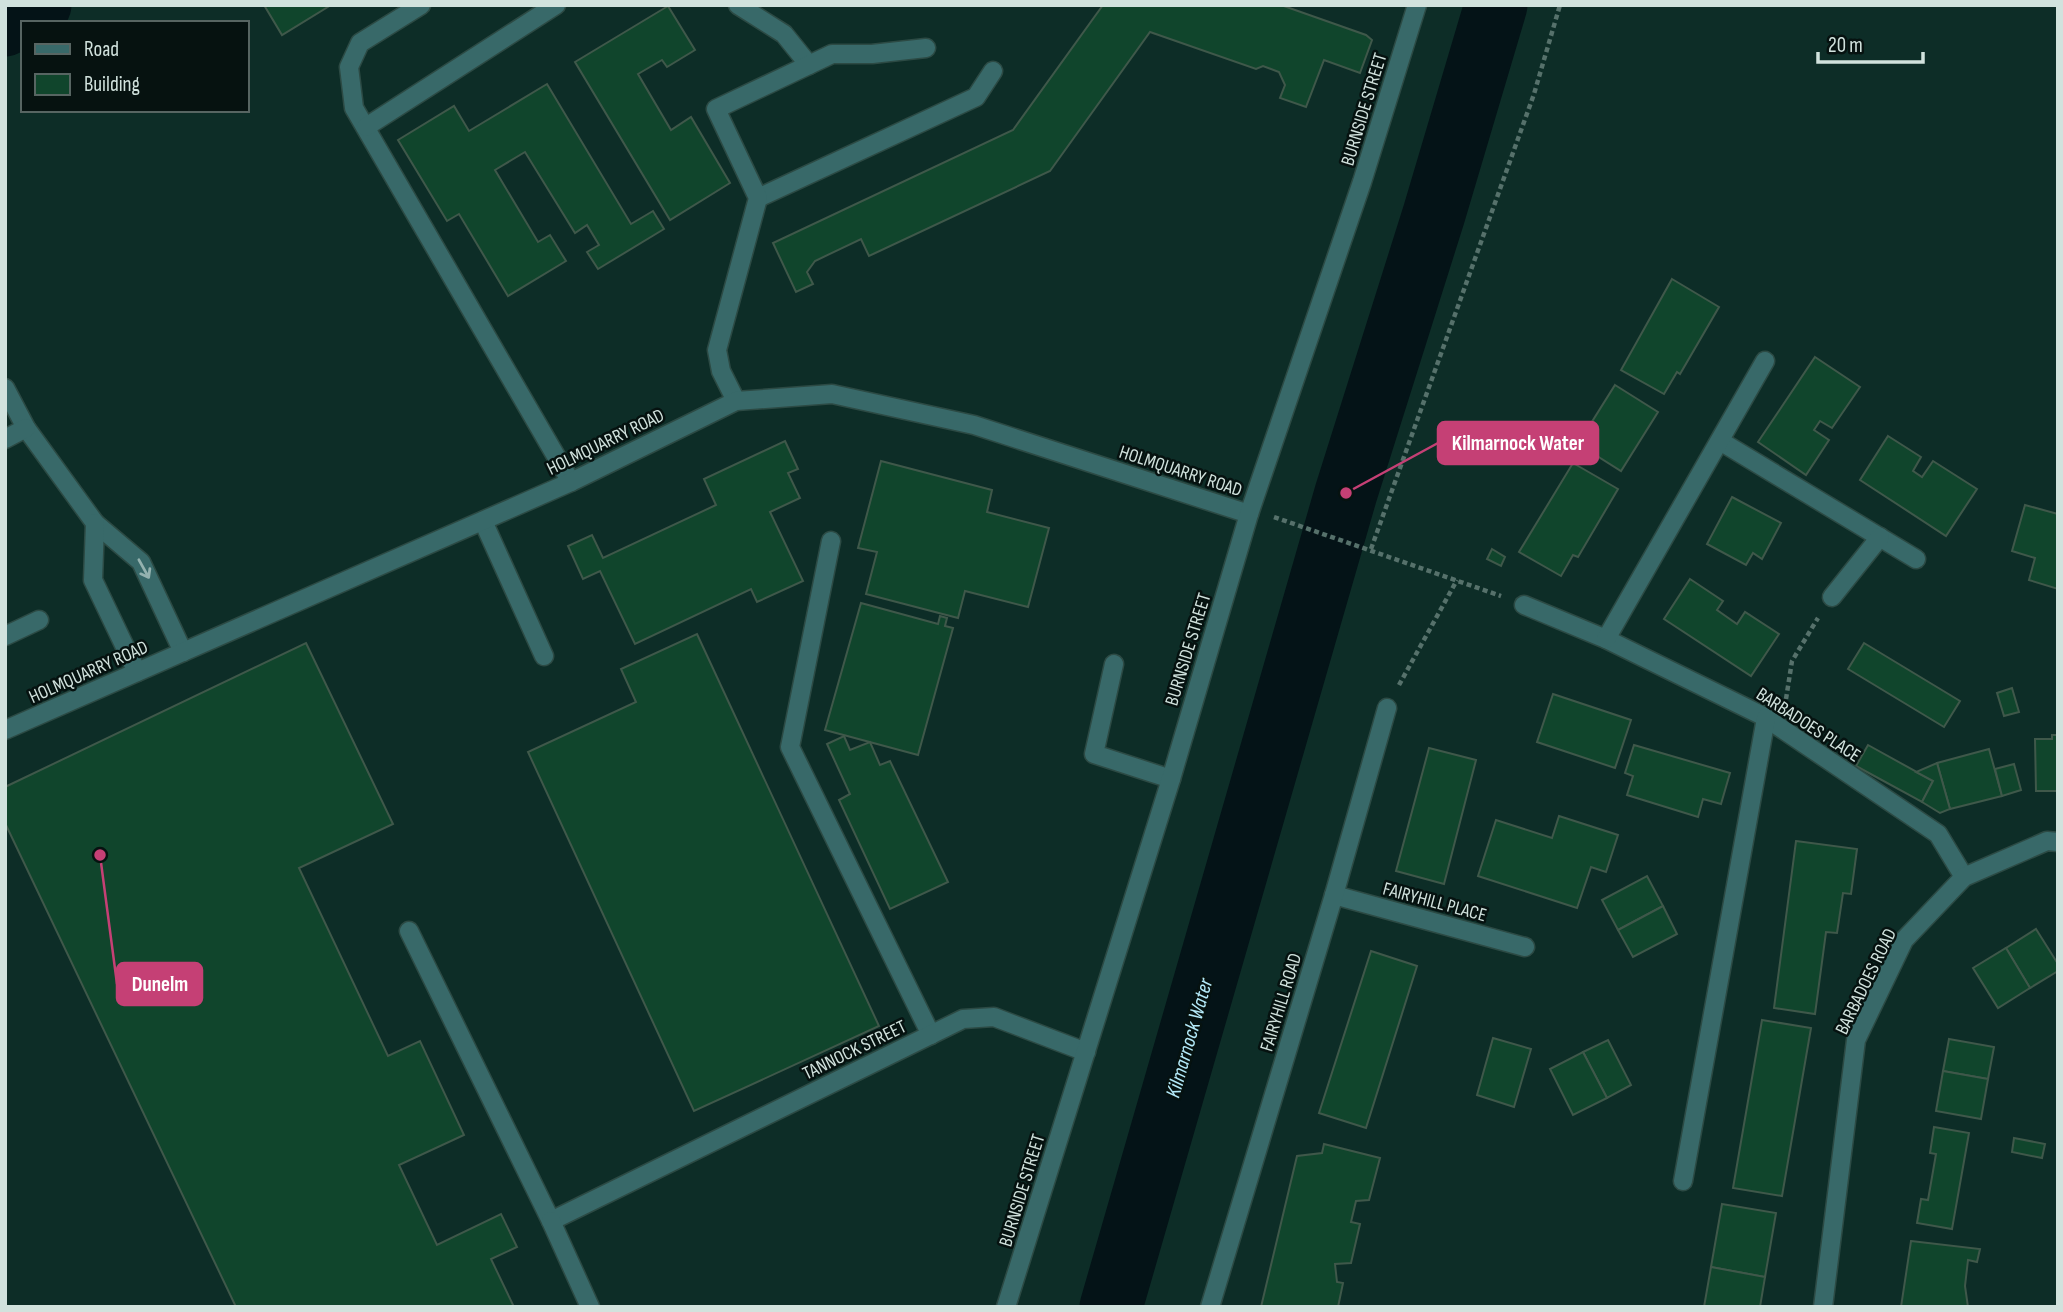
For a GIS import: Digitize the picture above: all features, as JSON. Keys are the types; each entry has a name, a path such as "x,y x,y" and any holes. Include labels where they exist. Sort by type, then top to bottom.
{"street":[{"path":"421,5 360,43 349,67 354,108 570,482"},
{"path":"366,127 556,5"},
{"path":"738,5 784,34 809,65"},
{"name":"BURNSIDE STREET","path":"1006,1307 1171,779 1249,514 1362,182 1417,5"},
{"path":"736,401 721,371 717,350 758,198 716,110 832,54 872,54 926,48"},
{"path":"758,198 976,97 993,71"},
{"path":"1606,639 1765,361"},
{"path":"5,388 26,428 95,523 141,562 183,652"},
{"name":"HOLMQUARRY ROAD","path":"5,730 570,482 736,401 832,394 897,408 974,425 1249,514"},
{"path":"5,439 26,428"},
{"path":"1720,441 1916,559"},
{"path":"483,521 544,656"},
{"path":"95,523 93,580 137,672"},
{"path":"1832,597 1880,537"},
{"path":"831,541 790,747 931,1035"},
{"name":"BARBADOES PLACE","path":"1524,605 1606,639 1765,717 1938,834 1964,877"},
{"path":"5,636 39,620"},
{"path":"1114,664 1094,754 1171,779"},
{"name":"FAIRYHILL ROAD","path":"1210,1307 1334,895 1387,708"},
{"path":"1683,1181 1765,717"},
{"name":"BARBADOES ROAD","path":"1823,1307 1856,1040 1904,940 1964,877 2047,841 2058,842"},
{"name":"FAIRYHILL PLACE","path":"1334,895 1525,947"},
{"path":"409,931 551,1221 590,1307"},
{"name":"TANNOCK STREET","path":"551,1221 963,1019 994,1017 1086,1052"}],"path":[{"path":"1371,549 1534,94 1560,5"},
{"path":"1272,516 1457,579 1524,605"},
{"path":"1387,708 1457,579"},
{"path":"1765,717 1787,698 1792,662 1832,597"}],"building":[{"path":"264,5 331,5 282,35"},
{"path":"1103,5 1281,5 1366,35 1372,40 1360,73 1324,60 1306,107 1280,98 1285,85 1279,72 1263,66 1256,69 1150,32 1050,171 869,256 861,239 815,261 807,272 813,284 796,292 773,243 1013,130"},
{"path":"668,6 695,50 667,67 662,60 638,74 671,130 691,117 730,183 670,220 575,62"},
{"path":"547,84 631,224 653,211 664,229 598,269 587,252 599,245 587,225 575,233 525,152 495,170 538,242 550,235 566,261 508,296 459,214 447,221 398,140 454,106 469,131"},
{"path":"1672,279 1719,307 1680,374 1677,372 1664,394 1621,370"},
{"path":"1815,357 1860,387 1832,428 1820,421 1814,430 1829,440 1806,475 1758,442"},
{"path":"1615,385 1658,412 1621,471 1578,444"},
{"path":"1888,436 1921,457 1913,471 1922,477 1933,461 1977,489 1946,536 1860,480"},
{"path":"785,441 798,469 788,473 800,498 770,512 803,581 757,602 751,589 635,644 600,571 583,579 568,546 592,535 603,558 716,505 704,479"},
{"path":"881,461 992,490 987,512 1049,528 1028,607 965,591 958,618 866,594 877,552 858,548"},
{"path":"1573,463 1618,489 1578,557 1573,555 1561,576 1519,552"},
{"path":"1732,497 1781,523 1762,559 1753,553 1746,565 1707,544"},
{"path":"2025,505 2058,514 2058,589 2029,580 2035,558 2012,551"},
{"path":"1492,549 1505,557 1501,566 1487,559"},
{"path":"1690,579 1723,601 1717,610 1737,624 1745,612 1779,634 1751,676 1664,619"},
{"path":"861,603 938,624 940,616 947,618 945,626 953,628 918,755 825,730"},
{"path":"697,634 879,1026 694,1111 528,752 636,702 621,669"},
{"path":"306,643 393,824 299,868 388,1056 420,1041 464,1135 399,1165 437,1245 501,1214 517,1247 491,1259 514,1307 236,1307 5,823 5,787"},
{"path":"1864,643 1960,701 1944,727 1848,669"},
{"path":"2012,688 2019,712 2004,716 1997,693"},
{"path":"1553,694 1631,720 1615,768 1537,742"},
{"path":"2052,735 2058,735 2058,791 2036,791 2035,739 2052,739"},
{"path":"844,736 850,750 870,742 880,765 890,761 948,882 890,909 839,800 850,794 827,744"},
{"path":"1634,745 1730,773 1721,804 1703,799 1698,817 1627,795 1633,776 1625,773"},
{"path":"1868,745 1933,781 1922,802 1856,766"},
{"path":"1429,748 1476,760 1444,884 1396,871"},
{"path":"1989,749 2002,796 1950,809 1937,763"},
{"path":"1937,763 1950,809 1940,813 1922,802 1933,781 1916,772"},
{"path":"2014,764 2021,790 2002,796 1995,769"},
{"path":"1559,816 1618,835 1606,872 1591,867 1577,908 1478,876 1496,820 1552,838"},
{"path":"1796,841 1857,849 1851,894 1843,893 1837,933 1826,932 1815,1014 1774,1008"},
{"path":"1647,876 1663,906 1618,930 1602,900"},
{"path":"1663,906 1677,934 1633,957 1618,930"},
{"path":"2036,929 2058,964 2058,971 2030,988 2006,948"},
{"path":"2006,948 2030,988 1998,1008 1973,968"},
{"path":"1371,951 1417,966 1366,1128 1319,1113"},
{"path":"1762,1020 1811,1028 1782,1196 1733,1188"},
{"path":"1493,1038 1531,1049 1514,1107 1477,1095"},
{"path":"1949,1039 1994,1047 1988,1079 1943,1071"},
{"path":"1608,1040 1631,1085 1607,1098 1583,1052"},
{"path":"1583,1052 1607,1098 1573,1115 1550,1069"},
{"path":"1943,1071 1988,1079 1981,1119 1936,1111"},
{"path":"1934,1127 1969,1133 1952,1229 1917,1223 1921,1199 1928,1200 1936,1154 1930,1153"},
{"path":"2014,1138 2045,1144 2042,1158 2012,1152"},
{"path":"1324,1144 1380,1158 1369,1200 1356,1201 1351,1222 1360,1224 1351,1263 1335,1264 1337,1282 1343,1283 1338,1307 1261,1307 1297,1156 1322,1153"},
{"path":"1722,1204 1776,1213 1765,1277 1711,1267"},
{"path":"1911,1241 1980,1249 1977,1262 1968,1260 1965,1286 1968,1307 1901,1307"},
{"path":"1711,1267 1765,1277 1760,1307 1704,1307"}],"waterway":[{"path":"5,25 40,5"},
{"name":"Kilmarnock Water","path":"1111,1307 1346,493 1434,214 1496,5"}],"place":[{"name":"Kilmarnock Water","path":"1346,493"},
{"name":"Dunelm","path":"100,855"}]}
